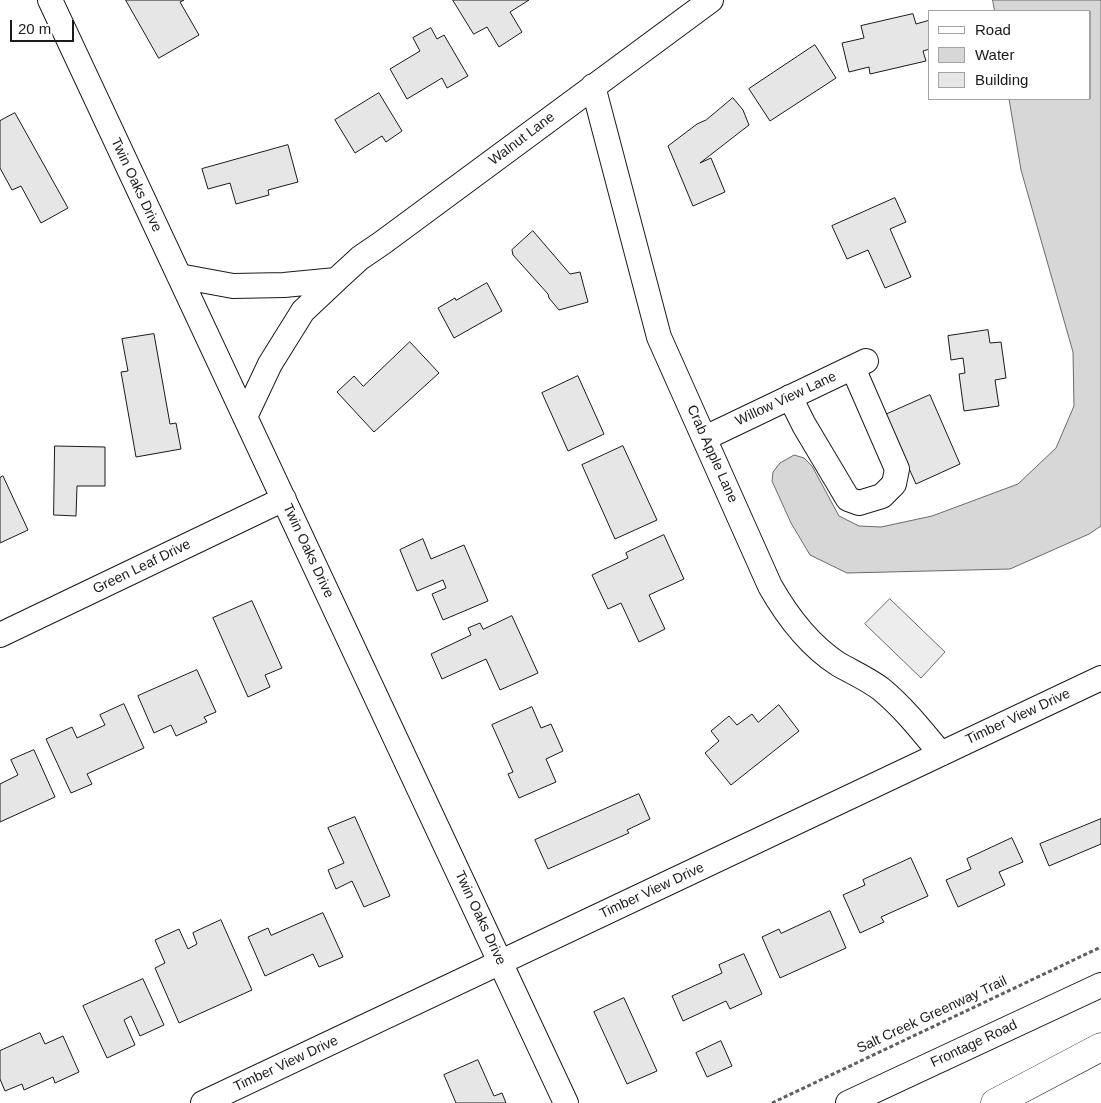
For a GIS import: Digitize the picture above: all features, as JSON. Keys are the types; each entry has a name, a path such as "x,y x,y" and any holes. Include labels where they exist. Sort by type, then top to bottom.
{"highway":[{"path":"995,1103 1101,1047"},
{"path":"1027,1103 1101,1068"}],"street":[{"name":"Twin Oaks Drive","path":"50,0 566,1103"},
{"name":"Walnut Lane","path":"245,417 270,364 303,311 360,258 711,0"},
{"name":"Crab Apple Lane","path":"593,86 659,337 770,586 794,623 825,654 880,687 900,705 942,754"},
{"path":"179,276 233,286 284,285 336,280"},
{"name":"Willow View Lane","path":"705,438 790,397 860,364 896,469 894,484 882,496 859,503 848,499 804,425 790,397"},
{"name":"Green Leaf Drive","path":"0,635 284,499"},
{"name":"Timber View Drive","path":"202,1103 1101,678"},
{"name":"Frontage Road","path":"848,1103 1101,985"}],"path":[{"name":"Salt Creek Greenway Trail","path":"772,1103 1101,947"}],"shaded area":[{"path":"890,599 945,652 921,678 865,624"}],"water":[{"path":"993,0 1101,0 1101,526 1089,534 1010,569 847,573 810,555 791,523 772,481 773,472 780,463 794,455 804,458 812,466 839,516 859,526 881,527 932,516 1018,484 1056,448 1074,406 1073,352 1021,170 1009,100 1091,100 1091,10 995,10"}],"building":[{"path":"126,0 184,0 180,2 199,35 159,58"},
{"path":"453,0 529,0 510,12 522,32 499,47 487,27 474,34"},
{"path":"913,14 916,24 928,21 928,50 923,51 926,61 870,74 869,67 849,72 842,43 864,38 861,26"},
{"path":"431,28 437,39 444,35 468,76 447,88 442,78 407,99 390,69 420,51 413,38"},
{"path":"815,45 836,78 770,121 749,89"},
{"path":"379,93 402,131 386,142 382,136 355,153 335,120"},
{"path":"733,98 743,110 749,125 700,163 711,158 725,192 693,206 668,146 697,124 706,120"},
{"path":"15,113 68,208 41,223 21,186 12,190 0,168 0,121"},
{"path":"288,145 298,182 268,190 269,195 236,204 230,183 208,189 202,169"},
{"path":"895,198 906,222 890,229 911,277 885,288 868,250 847,259 832,226"},
{"path":"533,231 570,274 580,272 588,302 559,310 548,294 513,255 512,250"},
{"path":"487,283 502,311 454,338 438,308"},
{"path":"988,330 990,343 1001,342 1006,378 995,380 999,406 964,411 959,374 965,373 963,358 951,360 948,336"},
{"path":"154,334 170,424 176,423 181,449 136,457 121,372 128,371 122,339"},
{"path":"410,342 439,373 374,432 337,392 354,376 363,386"},
{"path":"578,376 604,434 568,451 542,393"},
{"path":"930,395 960,464 916,484 885,415"},
{"path":"55,446 105,447 105,486 77,486 76,516 54,515"},
{"path":"623,446 657,520 615,539 582,465"},
{"path":"3,476 28,530 0,543 0,478"},
{"path":"664,535 684,579 649,595 665,629 639,642 621,603 608,609 592,575 628,558 626,553"},
{"path":"423,539 431,559 464,545 488,601 443,620 432,594 446,588 443,580 417,591 400,550"},
{"path":"252,601 282,668 265,675 270,687 248,697 213,618"},
{"path":"512,616 538,673 500,690 486,659 442,679 431,654 471,635 468,628 480,623 483,629"},
{"path":"197,670 216,712 204,717 207,722 176,736 171,725 154,733 138,696"},
{"path":"124,704 144,748 87,774 92,784 71,793 46,739 72,727 77,738 105,725 100,715"},
{"path":"779,705 799,731 731,785 705,753 719,741 711,731 729,716 737,725 752,714 758,722"},
{"path":"532,707 541,728 551,724 563,751 546,759 556,782 519,798 508,774 513,772 492,725"},
{"path":"34,750 55,797 0,822 0,784 18,775 11,760"},
{"path":"639,794 650,819 627,830 629,833 548,869 535,840"},
{"path":"355,817 390,896 364,907 352,881 336,889 328,870 344,863 328,828"},
{"path":"1101,819 1101,844 1049,866 1040,844"},
{"path":"1012,838 1023,862 999,872 1005,885 958,907 946,880 971,869 967,859"},
{"path":"911,858 928,896 881,917 884,922 860,933 843,895 865,885 863,880"},
{"path":"830,911 846,948 780,978 762,937 779,929 781,933"},
{"path":"323,913 343,957 319,967 313,954 265,976 248,937 268,928 271,935"},
{"path":"221,920 252,990 179,1023 155,968 165,963 155,940 179,929 188,949 197,944 193,933"},
{"path":"744,954 762,994 730,1009 726,1001 683,1021 672,996 722,973 719,965"},
{"path":"143,979 164,1025 140,1036 131,1016 124,1020 135,1045 107,1058 83,1006"},
{"path":"624,998 657,1071 627,1084 594,1012"},
{"path":"40,1033 45,1044 63,1036 79,1072 55,1083 53,1077 24,1090 22,1084 5,1091 0,1079 0,1051"},
{"path":"721,1041 732,1066 707,1077 696,1053"},
{"path":"478,1060 494,1096 502,1093 506,1103 456,1103 444,1075"}]}
